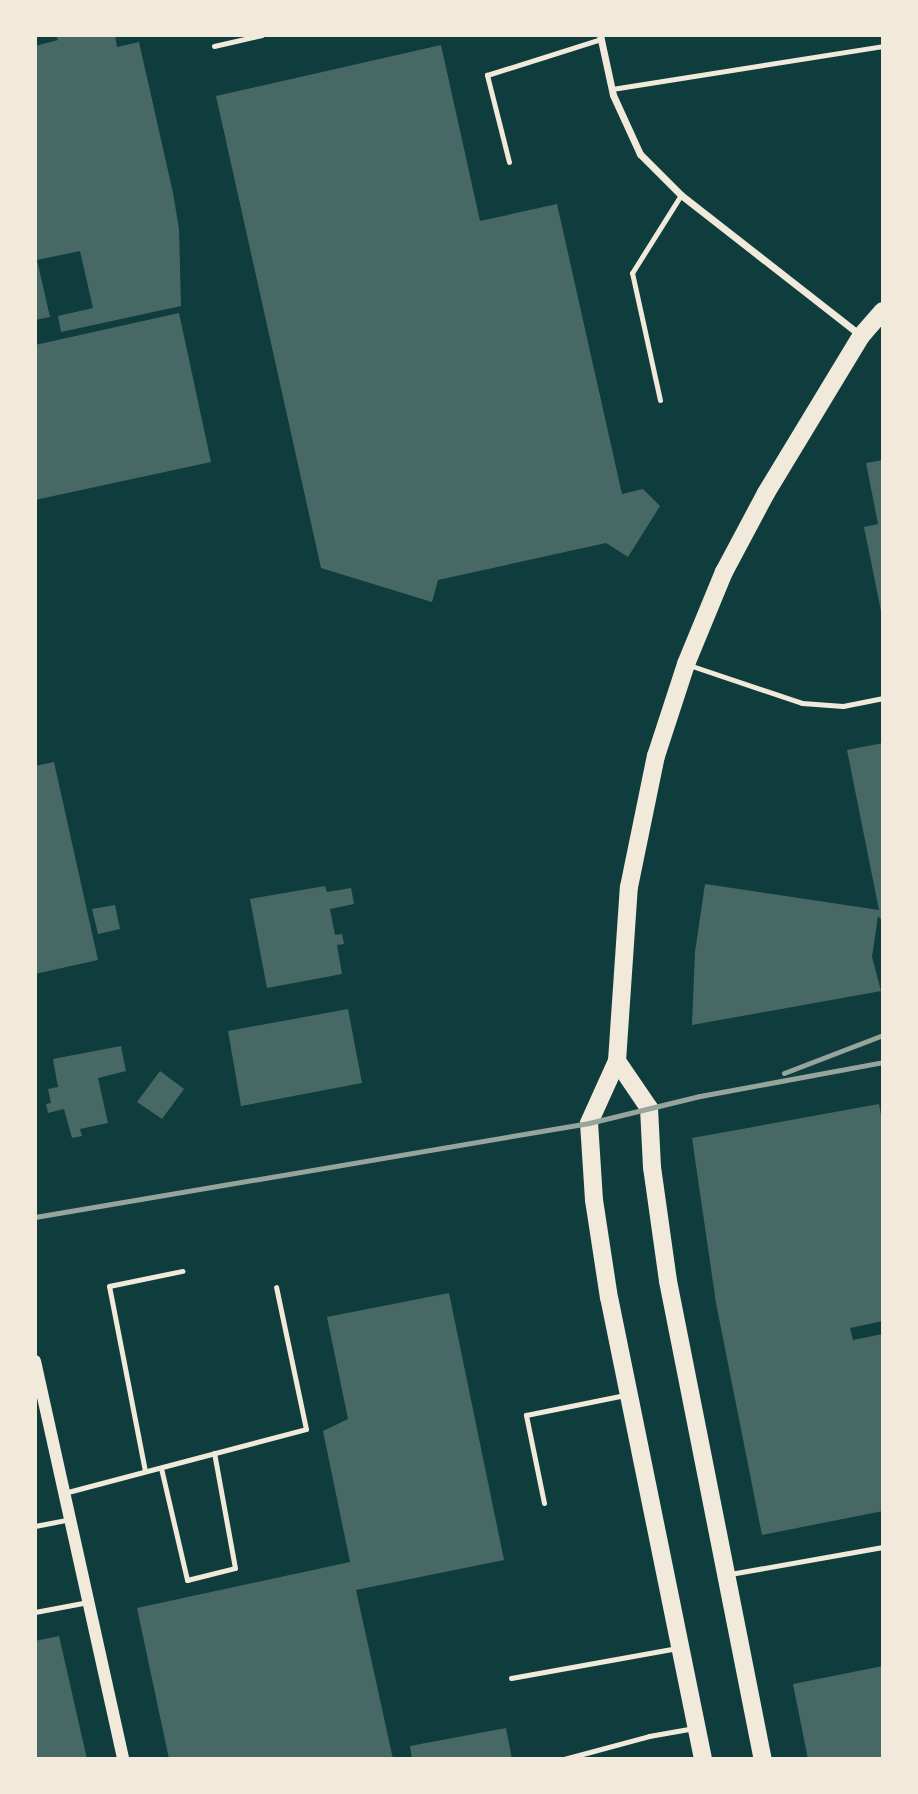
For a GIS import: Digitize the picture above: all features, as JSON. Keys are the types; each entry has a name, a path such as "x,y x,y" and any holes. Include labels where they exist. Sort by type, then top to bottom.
{"main road":[{"path":"703,1759 628,1395 594,1200 589,1123 617,1061 629,887 656,756 686,664 724,572 766,492 861,336 883,311"},
{"path":"617,1061 649,1108 652,1167 668,1281 763,1759"}],"street":[{"path":"600,37 612,89 640,153 681,195 861,336"},
{"path":"35,1361 123,1759"}],"lane":[{"path":"214,46 262,35"},
{"path":"509,162 487,75 600,37"},
{"path":"612,89 883,46"},
{"path":"660,400 632,273 681,195"},
{"path":"686,664 802,703 843,706 883,698"},
{"path":"145,1472 109,1286 182,1271"},
{"path":"64,1493 306,1429 276,1287"},
{"path":"544,1503 526,1415 628,1395"},
{"path":"161,1468 187,1580 235,1569 215,1453"},
{"path":"35,1526 70,1519"},
{"path":"727,1575 883,1547"},
{"path":"35,1610 88,1602"},
{"path":"511,1678 680,1648"},
{"path":"564,1759 649,1736 696,1728"}],"building":[{"path":"56,35 115,35 117,47 139,42 179,229 181,306 61,332 58,316 93,308 80,251 37,260 50,317 35,320 35,46 58,40"},
{"path":"441,45 480,221 557,204 622,494 643,489 660,506 628,557 606,543 438,580 432,602 321,568 216,96"},
{"path":"179,313 211,462 35,500 35,345"},
{"path":"883,460 882,616 864,527 878,524 866,463"},
{"path":"883,743 883,922 878,916 872,957 881,991 692,1025 695,952 705,884 879,910 847,750"},
{"path":"54,762 98,960 35,974 35,766"},
{"path":"325,886 327,892 351,888 354,904 330,909 335,935 342,934 344,944 337,945 342,974 267,988 250,899"},
{"path":"115,905 120,929 98,934 92,909"},
{"path":"348,1009 362,1083 241,1106 228,1031"},
{"path":"121,1046 126,1071 98,1078 108,1123 80,1129 82,1136 72,1138 64,1109 48,1113 46,1104 51,1103 48,1089 58,1087 53,1059"},
{"path":"160,1071 184,1089 162,1119 137,1102"},
{"path":"879,1104 883,1126 883,1321 850,1328 853,1340 883,1334 883,1511 762,1535 716,1303 692,1138"},
{"path":"449,1293 504,1560 356,1590 393,1759 169,1759 137,1608 350,1562 323,1431 348,1419 327,1317"},
{"path":"59,1636 87,1759 35,1759 35,1641"},
{"path":"883,1666 883,1759 808,1759 793,1684"},
{"path":"506,1728 512,1759 412,1759 410,1746"}],"railway":[{"path":"784,1073 883,1035"},
{"path":"35,1217 589,1123 700,1096 883,1062"}]}
